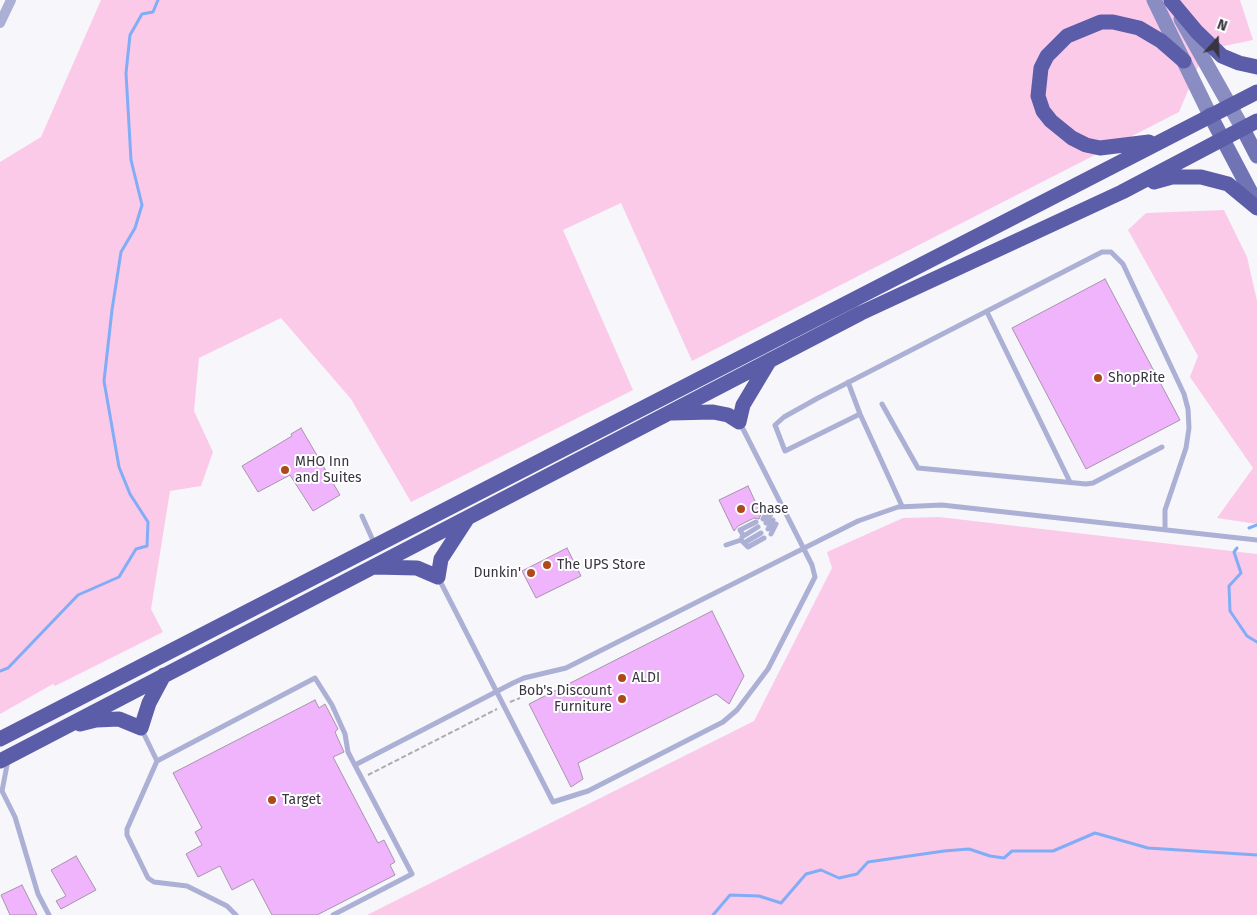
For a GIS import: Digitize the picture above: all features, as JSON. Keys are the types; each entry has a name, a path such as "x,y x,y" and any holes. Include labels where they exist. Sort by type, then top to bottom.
{"highway":[{"path":"1171,0 1197,32 1222,56 1257,68"},
{"path":"1163,140 1100,148 1086,145 1072,138 1043,111 1038,96 1041,68 1047,56 1067,36 1101,22 1113,22 1139,28 1160,41 1184,61"},
{"path":"0,739 1257,92"},
{"path":"4,759 56,730 861,313 1122,192 1257,121"},
{"path":"1122,192 1172,177 1200,177 1228,184 1257,208"},
{"path":"668,413 713,412 728,416 739,422 743,405 771,360"},
{"path":"372,566 417,568 438,577 441,560 468,516"},
{"path":"56,730 96,720 119,719 141,728 148,702 164,675"}],"main road":[{"path":"1210,115 1257,204"},
{"path":"1243,129 1257,156"}],"street":[{"path":"0,23 11,0"},
{"path":"1154,0 1210,115"},
{"path":"1171,0 1243,129"}],"lane":[{"path":"860,414 785,451 775,425 784,417 848,382 1102,252 1111,252 1123,264 1184,394 1188,409 1189,428 1186,448 1169,497 1165,529"},
{"path":"987,312 1070,482"},
{"path":"848,382 860,414 902,506"},
{"path":"882,404 918,468 1093,483 1162,448"},
{"path":"438,577 553,802 588,791 723,722 737,710 768,669 815,577 812,565 739,422"},
{"path":"355,765 524,678 566,668 858,521 902,506 942,505 1257,540"},
{"path":"362,516 376,546"},
{"path":"772,517 767,526 772,517"},
{"path":"726,546 742,539 757,525"},
{"path":"742,539 748,547 762,535"},
{"path":"236,915 227,906 187,886 154,882 148,878 127,836 127,829 157,761 315,678 336,712 345,734 348,752 412,874 333,915"},
{"path":"141,728 157,761"},
{"path":"4,759 1,791 15,817 38,894 49,915"}],"path":[{"path":"362,778 520,698"}],"shaded area":[{"path":"101,0 1240,0 1253,40 1205,50 1179,112 692,361 621,203 563,230 633,390 411,502 351,399 281,318 199,358 194,411 213,452 201,486 170,491 151,609 163,632 55,686 53,684 0,714 0,162 41,137"},
{"path":"1224,210 1247,257 1257,301 1257,524 1217,518 1253,468 1190,377 1198,356 1128,230 1146,213"},
{"path":"939,517 1257,554 1257,915 367,915 754,721 832,568 827,552 903,518"}],"building":[{"name":"ShopRite","path":"1105,279 1180,420 1086,469 1012,328"},
{"name":"MHO Inn and Suites","path":"301,428 340,495 313,511 290,475 258,492 242,466 292,436 291,434"},
{"name":"Chase","path":"748,486 761,514 759,519 754,518 738,526 734,531 719,500"},
{"path":"567,548 581,576 536,598 522,571"},
{"name":"Bob's Discount Furniture","path":"712,611 744,676 729,704 716,694 578,763 583,779 571,787 529,704"},
{"name":"Target","path":"315,700 319,708 325,704 338,729 335,732 344,752 333,757 378,843 384,840 395,862 390,865 395,875 317,915 272,915 253,879 232,890 220,866 198,877 186,854 202,845 195,832 202,828 173,773"},
{"path":"76,856 96,890 61,909 56,901 66,896 51,870"},
{"path":"22,885 37,915 10,915 1,895"}],"waterway":[{"path":"0,671 8,668 78,595 119,577 136,549 147,546 148,522 130,494 119,467 104,381 121,252 135,228 142,205 131,160 126,73 130,35 142,14 153,12 158,0"},
{"path":"1249,528 1257,525"},
{"path":"1237,548 1234,552 1241,573 1229,586 1230,611 1247,636 1257,642"},
{"path":"713,915 730,895 759,896 781,903 806,874 821,870 839,878 857,874 868,862 969,849 990,856 1004,858 1012,851 1053,851 1095,833 1148,848 1257,855"}],"place":[{"name":"ShopRite","path":"1098,378"},
{"name":"MHO Inn and Suites","path":"285,470"},
{"name":"Chase","path":"741,509"},
{"name":"The UPS Store","path":"547,565"},
{"name":"Dunkin'","path":"531,573"},
{"name":"ALDI","path":"622,678"},
{"name":"Bob's Discount Furniture","path":"622,699"},
{"name":"Target","path":"272,800"}]}
